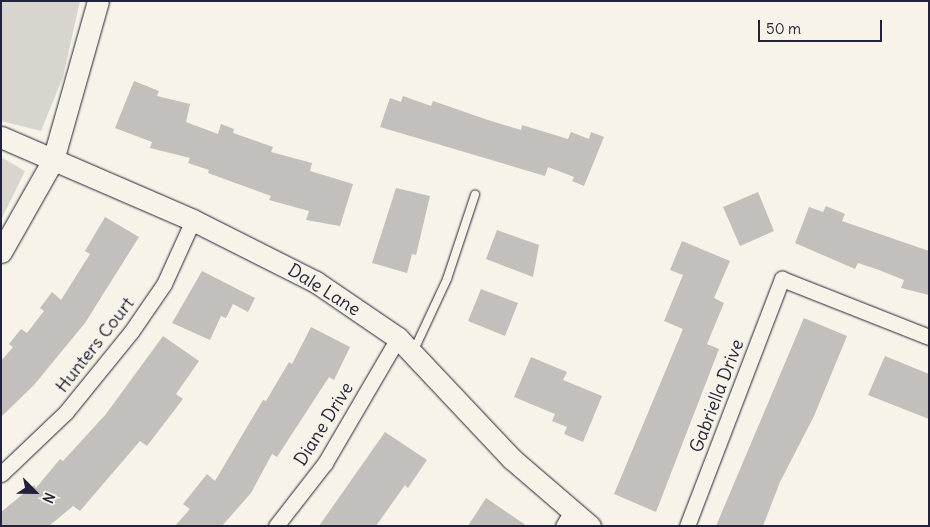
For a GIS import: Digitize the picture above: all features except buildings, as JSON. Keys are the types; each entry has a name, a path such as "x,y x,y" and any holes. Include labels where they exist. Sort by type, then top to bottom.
{"street":[{"path":"1,252 53,160 98,1"},
{"name":"Dale Lane","path":"1,137 193,220 316,282 405,346 568,518 590,526"},
{"name":"Hunters Court","path":"1,474 66,412 131,332 164,284 193,220"},
{"name":"Gabriella Drive","path":"688,526 782,279 929,337"},
{"name":"Diane Drive","path":"276,526 325,463 405,346"}],"lane":[{"path":"405,346 447,279 475,195"}],"shaded area":[{"path":"1,1 80,1 63,77 41,131 1,121"},
{"path":"1,157 25,171 1,220"}]}
